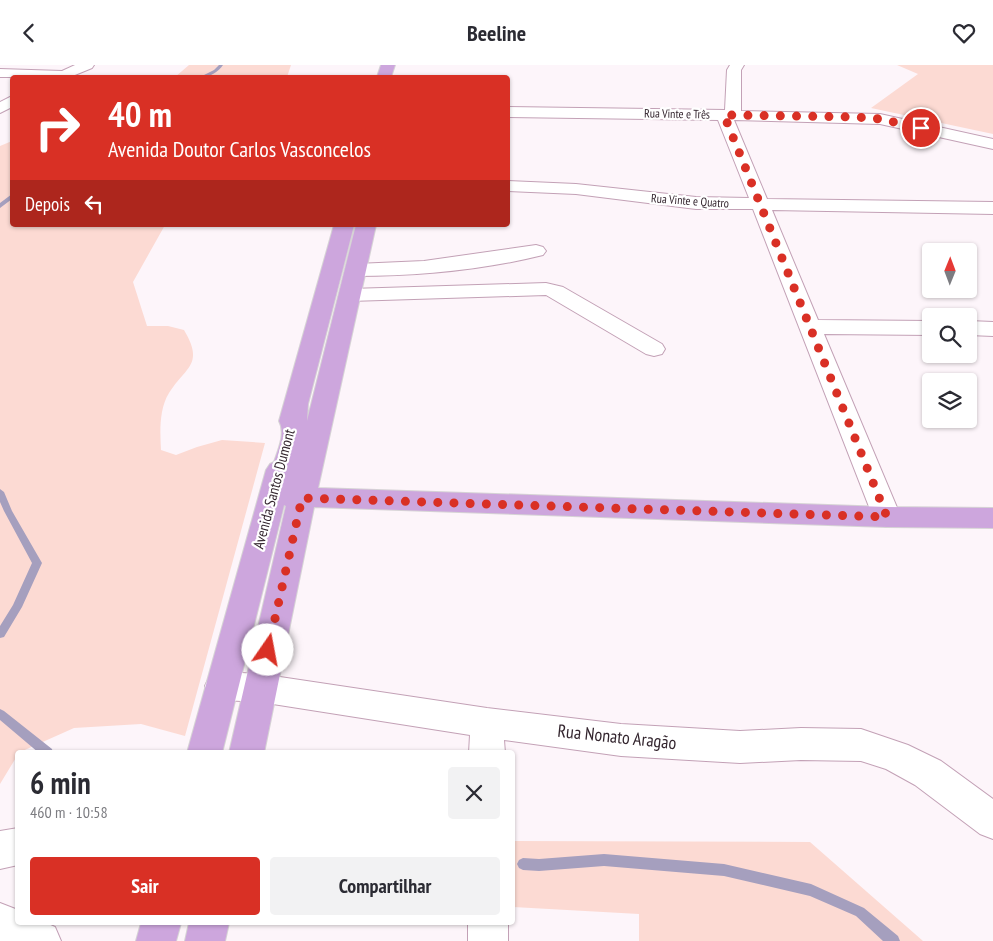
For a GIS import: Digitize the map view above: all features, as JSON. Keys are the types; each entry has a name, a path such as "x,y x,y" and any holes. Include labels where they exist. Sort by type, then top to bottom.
{"main road":[{"name":"Avenida Santos Dumont","path":"205,750 343,227"},
{"name":"Avenida Santos Dumont","path":"247,750 302,498 366,227"},
{"path":"296,405 294,437 281,487 285,495 302,498 887,517 993,518"},
{"path":"156,941 160,925"},
{"path":"205,941 209,925"}],"street":[{"path":"63,75 87,65"},
{"path":"737,65 734,70 729,115 760,205 887,517"},
{"path":"0,73 41,75"},
{"name":"Rua Vinte e Três","path":"510,112 826,116 880,119 993,144"},
{"name":"Rua Vinte e Quatro","path":"510,187 576,189 696,203 993,208"},
{"path":"353,282 393,271 452,266 536,251"},
{"path":"353,282 546,289 556,291 654,349"},
{"path":"810,327 922,328"},
{"path":"977,328 993,329"},
{"name":"Rua Nonato Aragão","path":"222,687 260,688 487,738 621,740 740,747 801,744 861,745 896,755 928,773 993,821"},
{"path":"0,850 15,847"},
{"path":"0,923 41,941"},
{"path":"488,925 488,941"}],"shaded area":[{"path":"189,65 291,65 288,75 177,75"},
{"path":"897,65 993,65 993,134 871,108 918,74"},
{"path":"10,142 10,227 164,227 133,282 147,326 168,326 184,330 193,351 193,358 186,371 169,393 163,406 160,428 161,450 176,455 222,440 265,443 185,736 141,724 74,728 25,750 15,750 15,759 0,784 0,146"},
{"path":"515,841 810,842 923,941 639,941 639,914 515,907"}],"waterway":[{"path":"207,75 216,71 221,65"},
{"path":"0,206 10,198"},
{"path":"0,492 8,511 37,563 17,607 0,634"},
{"path":"0,714 44,750"},
{"path":"523,864 539,865 604,860 724,870 811,890 860,912 893,941"}],"route":[{"path":"268,650 302,498 887,517 724,115 856,117 880,119 921,128"}]}
